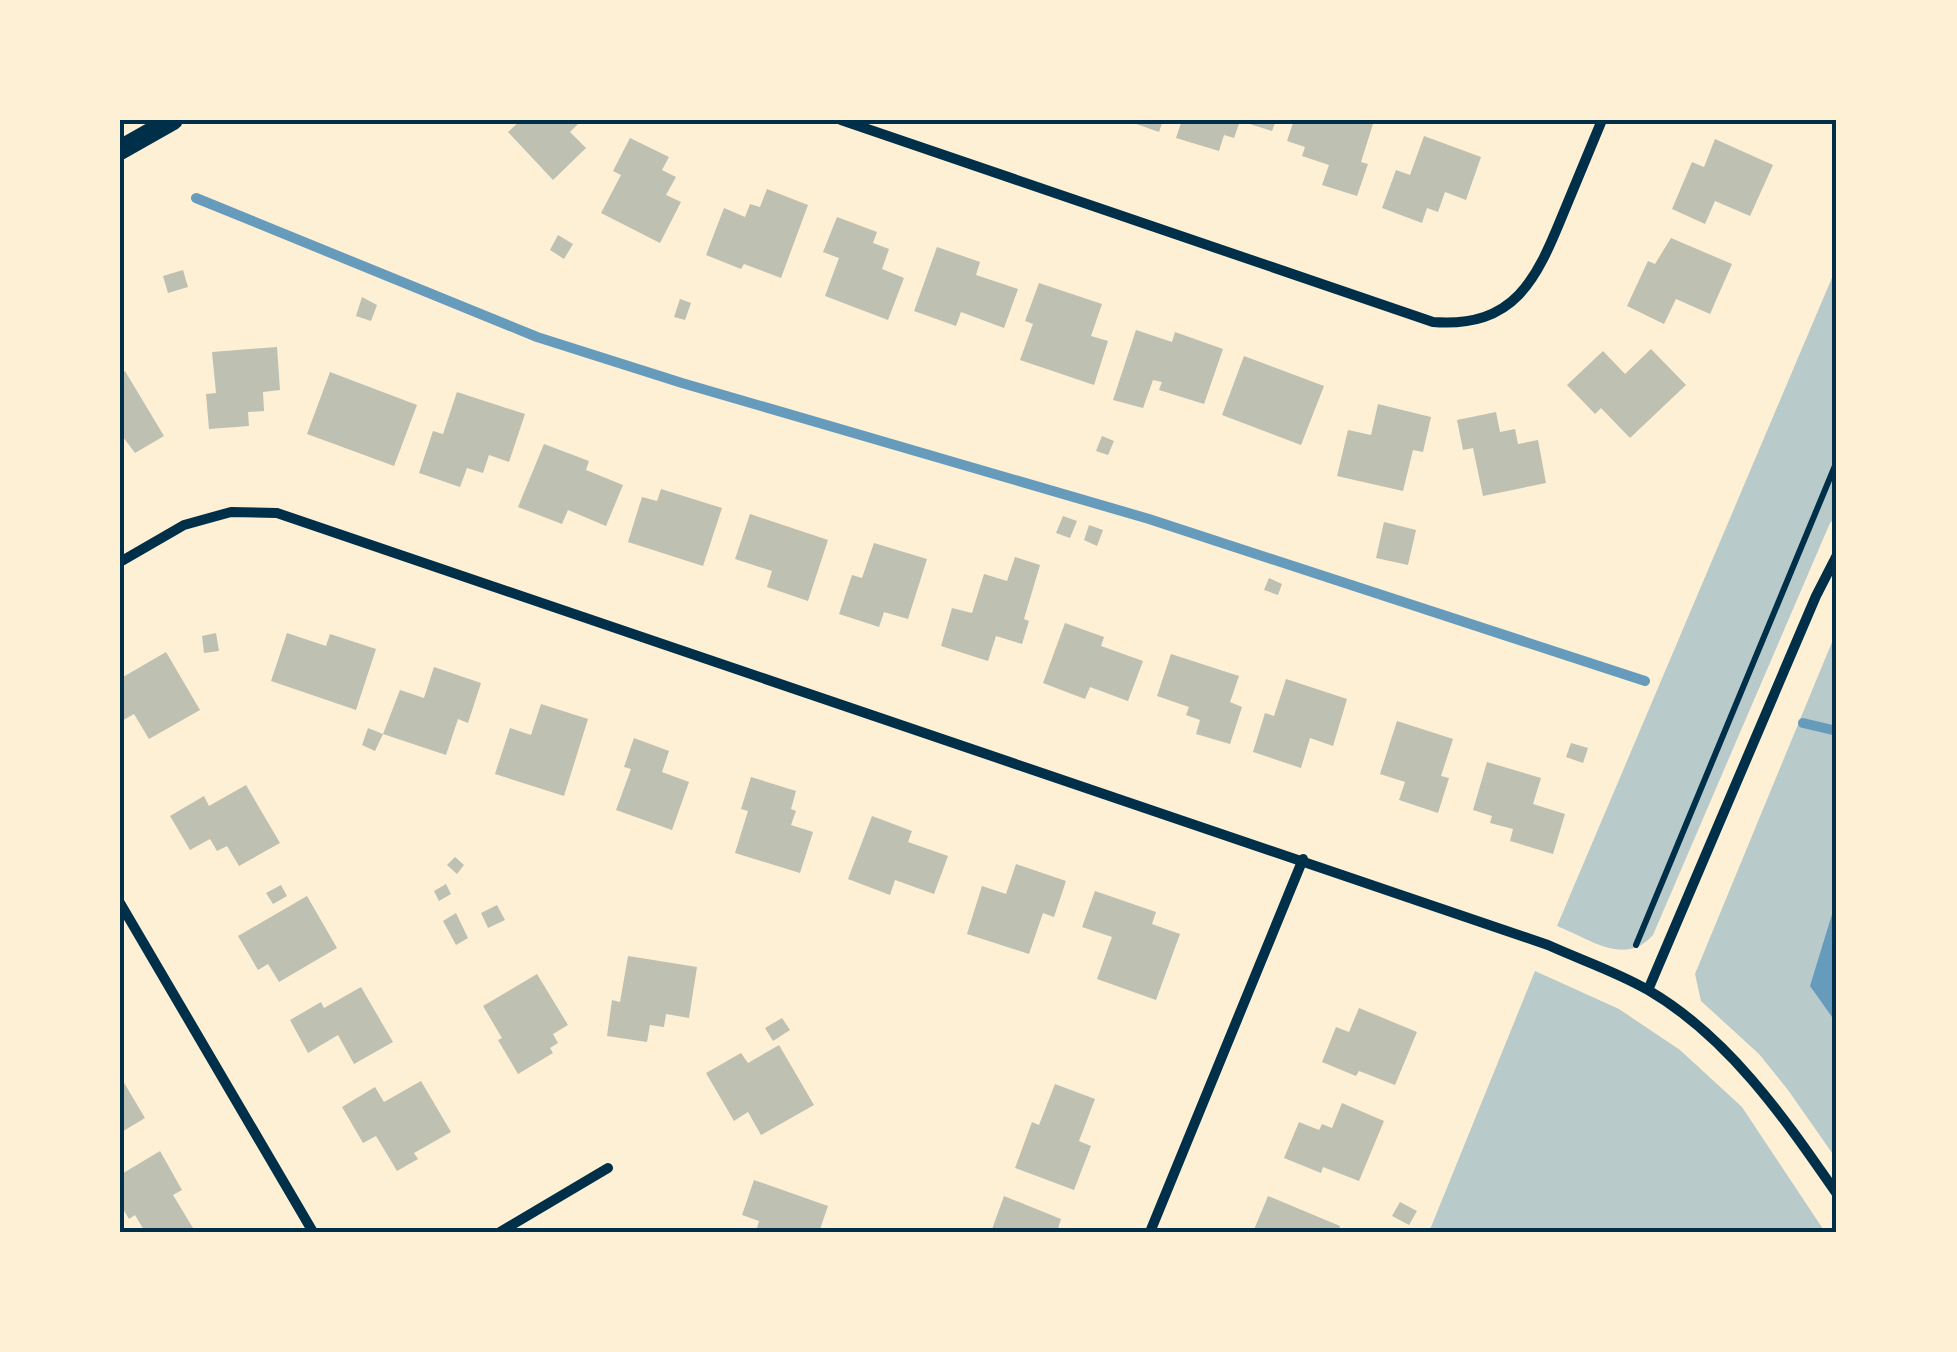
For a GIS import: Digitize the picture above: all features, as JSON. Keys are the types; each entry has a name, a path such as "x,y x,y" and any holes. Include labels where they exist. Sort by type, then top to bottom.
{"main road":[{"path":"120,150 173,120"}],"street":[{"path":"841,120 1433,322 1451,323 1474,321 1495,313 1530,286 1544,262 1602,120"},
{"path":"120,562 184,526 231,512 277,513 1548,945 1648,990 1736,1063 1780,1112 1837,1194"},
{"path":"1648,990 1837,555"},
{"path":"1150,1232 1303,859"},
{"path":"120,903 313,1232"},
{"path":"500,1232 608,1168"}],"path":[{"path":"1636,945 1837,461"}],"shaded area":[{"path":"1837,266 1837,515 1830,523 1653,935 1631,949 1594,943 1557,926"},
{"path":"1837,630 1837,1160 1759,1054 1701,1001 1695,974"},
{"path":"1535,971 1619,1009 1680,1050 1742,1107 1825,1232 1429,1232"}],"water":[{"path":"1837,898 1837,1024 1810,986"}],"building":[{"path":"521,120 573,120 578,124 570,132 586,148 553,180 508,132"},
{"path":"1125,120 1163,120 1159,132"},
{"path":"1182,120 1276,120 1272,131 1240,121 1234,138 1224,135 1219,151 1176,138"},
{"path":"1294,120 1361,120 1373,124 1361,162 1368,164 1357,196 1322,185 1329,165 1302,156 1305,147 1287,141"},
{"path":"1424,136 1481,157 1466,200 1445,192 1438,212 1427,208 1422,223 1382,208 1396,170 1410,175"},
{"path":"630,138 669,157 662,170 676,177 666,195 681,202 660,243 601,213 621,175 613,171"},
{"path":"1715,139 1773,165 1750,216 1715,201 1705,224 1672,209 1692,162 1704,167"},
{"path":"767,189 808,205 781,278 744,264 741,269 706,255 724,208 745,217 750,204 760,207"},
{"path":"837,217 877,232 873,243 889,249 882,269 904,278 888,320 825,296 839,258 823,252"},
{"path":"558,235 573,244 564,259 550,250"},
{"path":"1671,238 1732,264 1710,314 1676,299 1664,324 1627,306 1648,261 1655,264"},
{"path":"937,247 980,262 976,275 1018,289 1004,328 961,312 956,326 914,311"},
{"path":"183,270 188,287 168,293 163,276"},
{"path":"1039,283 1102,304 1091,336 1108,341 1094,385 1020,360 1033,324 1025,321"},
{"path":"362,297 377,305 371,321 356,316"},
{"path":"680,299 691,303 685,320 674,317"},
{"path":"1136,330 1172,342 1175,332 1223,349 1204,404 1159,390 1162,382 1153,380 1143,408 1113,400"},
{"path":"277,347 280,390 263,392 264,411 248,412 249,426 209,429 206,394 216,393 212,352"},
{"path":"1651,349 1686,385 1630,438 1601,408 1595,414 1567,385 1603,351 1625,374"},
{"path":"1244,356 1324,386 1301,445 1222,415"},
{"path":"125,371 164,436 135,453 120,433 120,374"},
{"path":"330,372 417,405 394,466 307,434"},
{"path":"457,392 525,414 509,462 489,455 483,473 467,468 460,487 419,473 433,431 443,434"},
{"path":"1378,404 1431,417 1423,452 1413,450 1403,491 1337,476 1348,430 1371,435"},
{"path":"1496,412 1500,432 1515,429 1518,444 1538,440 1546,483 1483,496 1473,448 1463,450 1457,420"},
{"path":"1102,436 1114,441 1108,455 1096,451"},
{"path":"544,444 589,461 586,470 623,485 606,526 568,510 562,524 518,507"},
{"path":"661,489 722,508 703,566 628,542 642,497 657,501"},
{"path":"750,514 828,540 808,601 767,587 772,571 735,559"},
{"path":"1063,516 1077,521 1070,538 1056,533"},
{"path":"1384,522 1416,530 1408,565 1376,558"},
{"path":"1089,525 1103,530 1097,546 1084,540"},
{"path":"874,543 927,559 908,619 884,612 879,627 839,614 852,575 862,578"},
{"path":"1015,557 1040,565 1024,619 1029,621 1022,644 996,636 988,661 941,646 952,608 972,613 984,574 1007,581"},
{"path":"1269,578 1282,584 1278,595 1264,590"},
{"path":"1065,623 1104,637 1101,646 1143,661 1128,701 1090,687 1085,699 1043,683"},
{"path":"216,633 219,651 204,653 202,636"},
{"path":"287,633 326,646 330,634 376,649 356,710 271,681"},
{"path":"166,652 200,710 149,739 134,714 120,722 120,672 123,677"},
{"path":"1171,654 1239,676 1230,702 1242,707 1230,744 1196,734 1200,720 1186,715 1189,707 1157,696"},
{"path":"434,667 481,683 468,723 458,719 446,755 383,734 400,690 424,698"},
{"path":"1286,679 1347,699 1333,746 1310,738 1301,768 1253,752 1265,713 1274,716"},
{"path":"541,704 588,719 564,796 495,774 510,728 531,735"},
{"path":"1397,721 1453,739 1441,776 1449,778 1438,813 1399,800 1405,782 1380,774"},
{"path":"368,728 383,734 375,751 362,745"},
{"path":"634,738 669,751 662,772 689,782 672,830 616,810 631,769 624,767"},
{"path":"1571,743 1588,748 1583,763 1566,757"},
{"path":"1487,762 1541,778 1533,804 1565,814 1553,854 1510,841 1513,829 1490,823 1492,816 1473,810"},
{"path":"751,777 796,791 791,825 813,832 800,873 735,853 748,811 741,809"},
{"path":"246,785 280,843 239,866 227,846 217,851 210,839 190,850 170,816 204,796 209,806"},
{"path":"872,816 912,831 908,842 948,856 934,894 895,880 890,895 848,879"},
{"path":"455,857 464,865 457,874 447,865"},
{"path":"1016,864 1066,881 1054,917 1043,913 1029,954 967,934 982,886 1006,894"},
{"path":"446,884 451,894 439,901 434,891"},
{"path":"281,885 287,896 273,904 266,893"},
{"path":"1095,891 1156,912 1152,924 1180,934 1156,1000 1097,979 1112,937 1082,927"},
{"path":"307,896 337,948 279,982 268,964 258,970 238,936"},
{"path":"497,905 505,920 488,928 481,913"},
{"path":"456,913 468,938 456,945 443,921"},
{"path":"628,956 697,967 689,1018 666,1014 664,1027 650,1025 647,1042 607,1036 612,1000 620,1002"},
{"path":"537,974 568,1025 553,1034 558,1043 550,1048 553,1053 518,1074 483,1006"},
{"path":"361,987 393,1042 354,1064 338,1035 308,1053 290,1020 321,1002 324,1008"},
{"path":"1359,1008 1417,1032 1395,1085 1359,1071 1356,1076 1322,1062 1336,1027 1349,1032"},
{"path":"782,1018 790,1030 773,1041 765,1028"},
{"path":"779,1045 814,1105 761,1135 748,1112 734,1121 706,1073 741,1053 748,1063"},
{"path":"120,1076 145,1118 120,1133"},
{"path":"421,1081 451,1132 414,1153 418,1159 397,1171 376,1136 363,1143 342,1107 375,1087 384,1102"},
{"path":"1055,1084 1095,1099 1079,1141 1091,1146 1074,1190 1015,1168 1032,1122 1039,1125"},
{"path":"1342,1103 1384,1121 1359,1181 1323,1167 1321,1173 1284,1158 1299,1122 1319,1130 1322,1124 1332,1128"},
{"path":"160,1151 182,1190 173,1195 193,1228 186,1232 145,1232 135,1215 129,1219 120,1204 120,1175"},
{"path":"754,1180 828,1206 819,1232 756,1232 759,1221 742,1215"},
{"path":"1004,1196 1061,1219 1057,1232 991,1232"},
{"path":"1268,1196 1340,1226 1338,1232 1253,1232"},
{"path":"1400,1202 1417,1211 1409,1225 1392,1216"}],"waterway":[{"path":"196,198 537,337 1149,519 1645,681"},
{"path":"1803,723 1837,731"}]}
